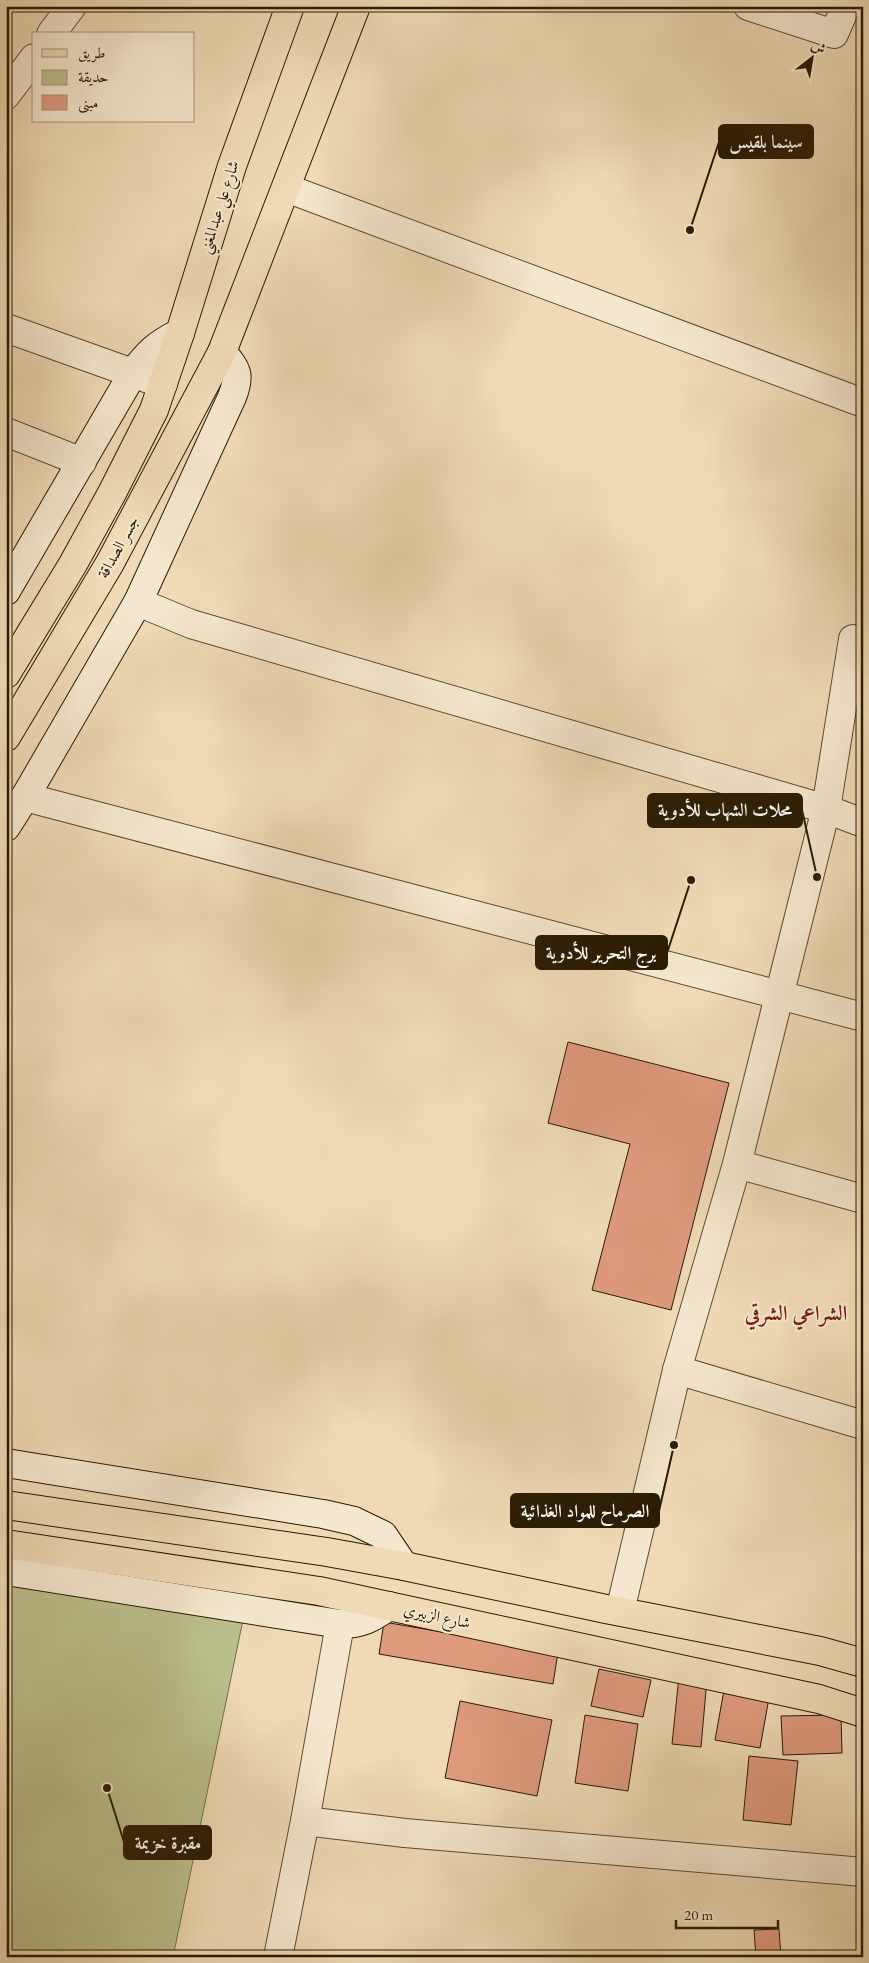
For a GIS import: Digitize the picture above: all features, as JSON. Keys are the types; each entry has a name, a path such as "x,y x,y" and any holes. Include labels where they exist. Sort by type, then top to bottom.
{"main road":[{"name":"شارع علي عبدالمغني","path":"154,410 232,166 290,6"},
{"name":"جسر الصداقة","path":"6,738 110,563 222,352 356,6"},
{"name":"جسر الصداقة","path":"6,674 73,564 154,410"},
{"path":"6,1505 327,1552 404,1566 820,1651 863,1662"},
{"name":"شارع الزبيري","path":"6,1544 319,1591 819,1699 863,1713"}],"street":[{"path":"52,32 72,6"},
{"path":"748,6 834,34 846,6"},
{"path":"6,95 32,61"},
{"path":"286,188 863,403"},
{"path":"6,328 163,384"},
{"path":"6,591 133,374 145,357 160,342 180,333"},
{"path":"6,827 138,602 238,382 234,367 222,352"},
{"path":"6,432 82,462"},
{"path":"138,602 191,624 826,809 863,823"},
{"path":"620,1611 677,1370 737,1164 781,995 826,809 853,639"},
{"path":"25,797 863,1017"},
{"path":"737,1164 863,1199"},
{"path":"677,1370 863,1425"},
{"path":"6,1463 323,1514 354,1521 383,1535 404,1566"},
{"path":"6,1571 340,1624 355,1624 370,1618 390,1606"},
{"path":"278,1957 340,1624"},
{"path":"305,1820 406,1833 863,1872"}],"green space":[{"path":"6,1582 243,1620 173,1957 6,1957"}],"building":[{"path":"568,1042 729,1083 671,1310 592,1290 630,1144 548,1123"},
{"path":"384,1622 558,1652 553,1684 379,1654"},
{"path":"599,1669 651,1680 643,1717 591,1706"},
{"path":"679,1676 707,1679 701,1747 672,1744"},
{"path":"724,1690 769,1698 760,1748 715,1740"},
{"path":"460,1701 552,1720 537,1796 445,1778"},
{"path":"585,1715 638,1724 628,1791 575,1783"},
{"path":"841,1715 842,1753 783,1755 781,1716"},
{"path":"749,1756 798,1761 791,1825 743,1820"},
{"path":"779,1929 781,1957 756,1957 754,1930"}],"place":[{"name":"سينما بلقيس","path":"690,230"},
{"name":"محلات الشهاب للأدوية","path":"817,877"},
{"name":"برج التحرير للأدوية","path":"691,880"},
{"name":"الصرماح للمواد الغذائية","path":"674,1445"},
{"name":"مقبرة خزيمة","path":"107,1788"}],"district":[{"name":"الشراعي الشرقي","path":"796,1312"}]}
